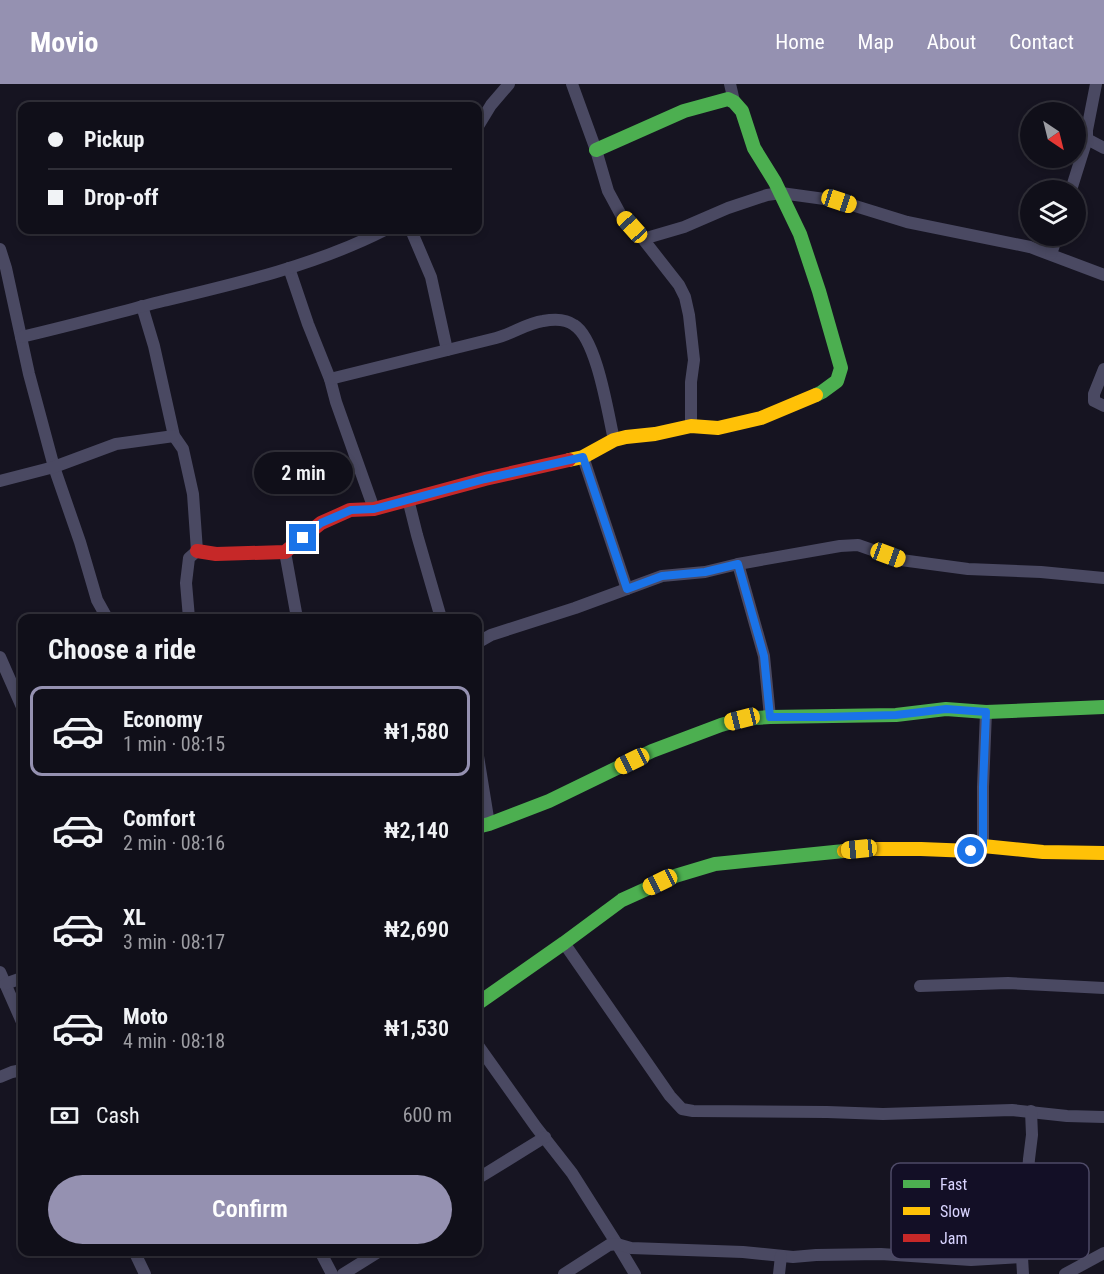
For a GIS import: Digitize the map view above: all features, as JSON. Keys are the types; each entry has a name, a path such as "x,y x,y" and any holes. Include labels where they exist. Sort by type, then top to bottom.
{"street":[{"path":"482,120 509,84"},
{"path":"572,84 608,191 621,214 679,285 685,297 694,360 691,382 691,426"},
{"path":"730,84 734,101"},
{"path":"1074,180 1087,139 1096,84"},
{"path":"197,551 216,554 285,552 321,523 351,510 374,509 485,479 583,457 614,440 626,437 691,426 718,428 761,418 822,392 837,381 841,368 819,289 801,236 782,193 761,162 738,104 728,99 684,111 596,150"},
{"path":"1087,139 1104,148"},
{"path":"643,239 684,227 728,208 767,195 782,193 839,201 907,222 1030,247 1104,275"},
{"path":"21,337 289,268 376,234"},
{"path":"413,234 431,277 447,350"},
{"path":"1051,254 1054,246"},
{"path":"0,249 29,374 54,467 97,600 104,614"},
{"path":"289,268 374,509"},
{"path":"142,306 154,345 174,436 183,449 193,494 197,551"},
{"path":"330,379 499,337 542,321 562,320 574,325 587,339 595,360 614,440"},
{"path":"1104,369 1094,394 1094,400 1104,406"},
{"path":"0,481 54,467 116,444 174,436"},
{"path":"583,457 627,589"},
{"path":"408,499 440,614"},
{"path":"482,641 500,632 662,576 705,572 840,546 858,545 901,560 968,569 1041,572 1104,578"},
{"path":"189,614 186,583 189,558 197,551"},
{"path":"285,552 296,614"},
{"path":"738,564 764,656 770,717"},
{"path":"0,657 18,698"},
{"path":"483,825 549,801 651,752 721,724 742,719 896,715 946,709 986,712 1104,707"},
{"path":"983,846 986,712"},
{"path":"482,1000 622,900 675,876 715,864 859,849 971,851 983,846 1043,852 1104,853"},
{"path":"564,943 670,1096 682,1109 693,1112 883,1114 1012,1110 1104,1117"},
{"path":"0,972 18,1013"},
{"path":"5,984 18,979"},
{"path":"920,986 1008,983 1104,988"},
{"path":"482,1051 572,1173 635,1274"},
{"path":"0,1077 18,1071"},
{"path":"1029,1163 1032,1135 1031,1111"},
{"path":"482,1176 545,1137"},
{"path":"564,1274 609,1245 617,1244 630,1248 743,1252 793,1257 891,1255"},
{"path":"1065,1274 1104,1253"},
{"path":"136,1256 145,1274"},
{"path":"323,1256 332,1274"},
{"path":"343,1274 372,1256"},
{"path":"779,1274 781,1256"},
{"path":"955,1259 987,1259"},
{"path":"1022,1259 1023,1274"}],"traffic: fast":[{"path":"596,150 684,111 728,99 734,102 742,111 754,148 775,182 800,234 841,368 837,381 816,395"},
{"path":"482,826 549,801 652,751 742,719 896,715 946,709 986,712 1104,707"},
{"path":"482,1000 622,900 675,876 715,864 844,851"}],"traffic: slow":[{"path":"569,460 583,457 614,440 626,437 655,434 691,426 718,428 761,418 816,395"},
{"path":"844,851 859,849 971,851 983,846 1043,852 1104,853"}],"traffic: jam":[{"path":"197,551 216,554 285,552 321,523 350,510 374,509 485,479 569,460"}],"route":[{"path":"303,538 321,523 351,510 374,509 485,479 583,457 627,589 662,576 705,572 738,564 764,656 770,717 896,715 946,709 986,712 983,846 971,851"}]}
